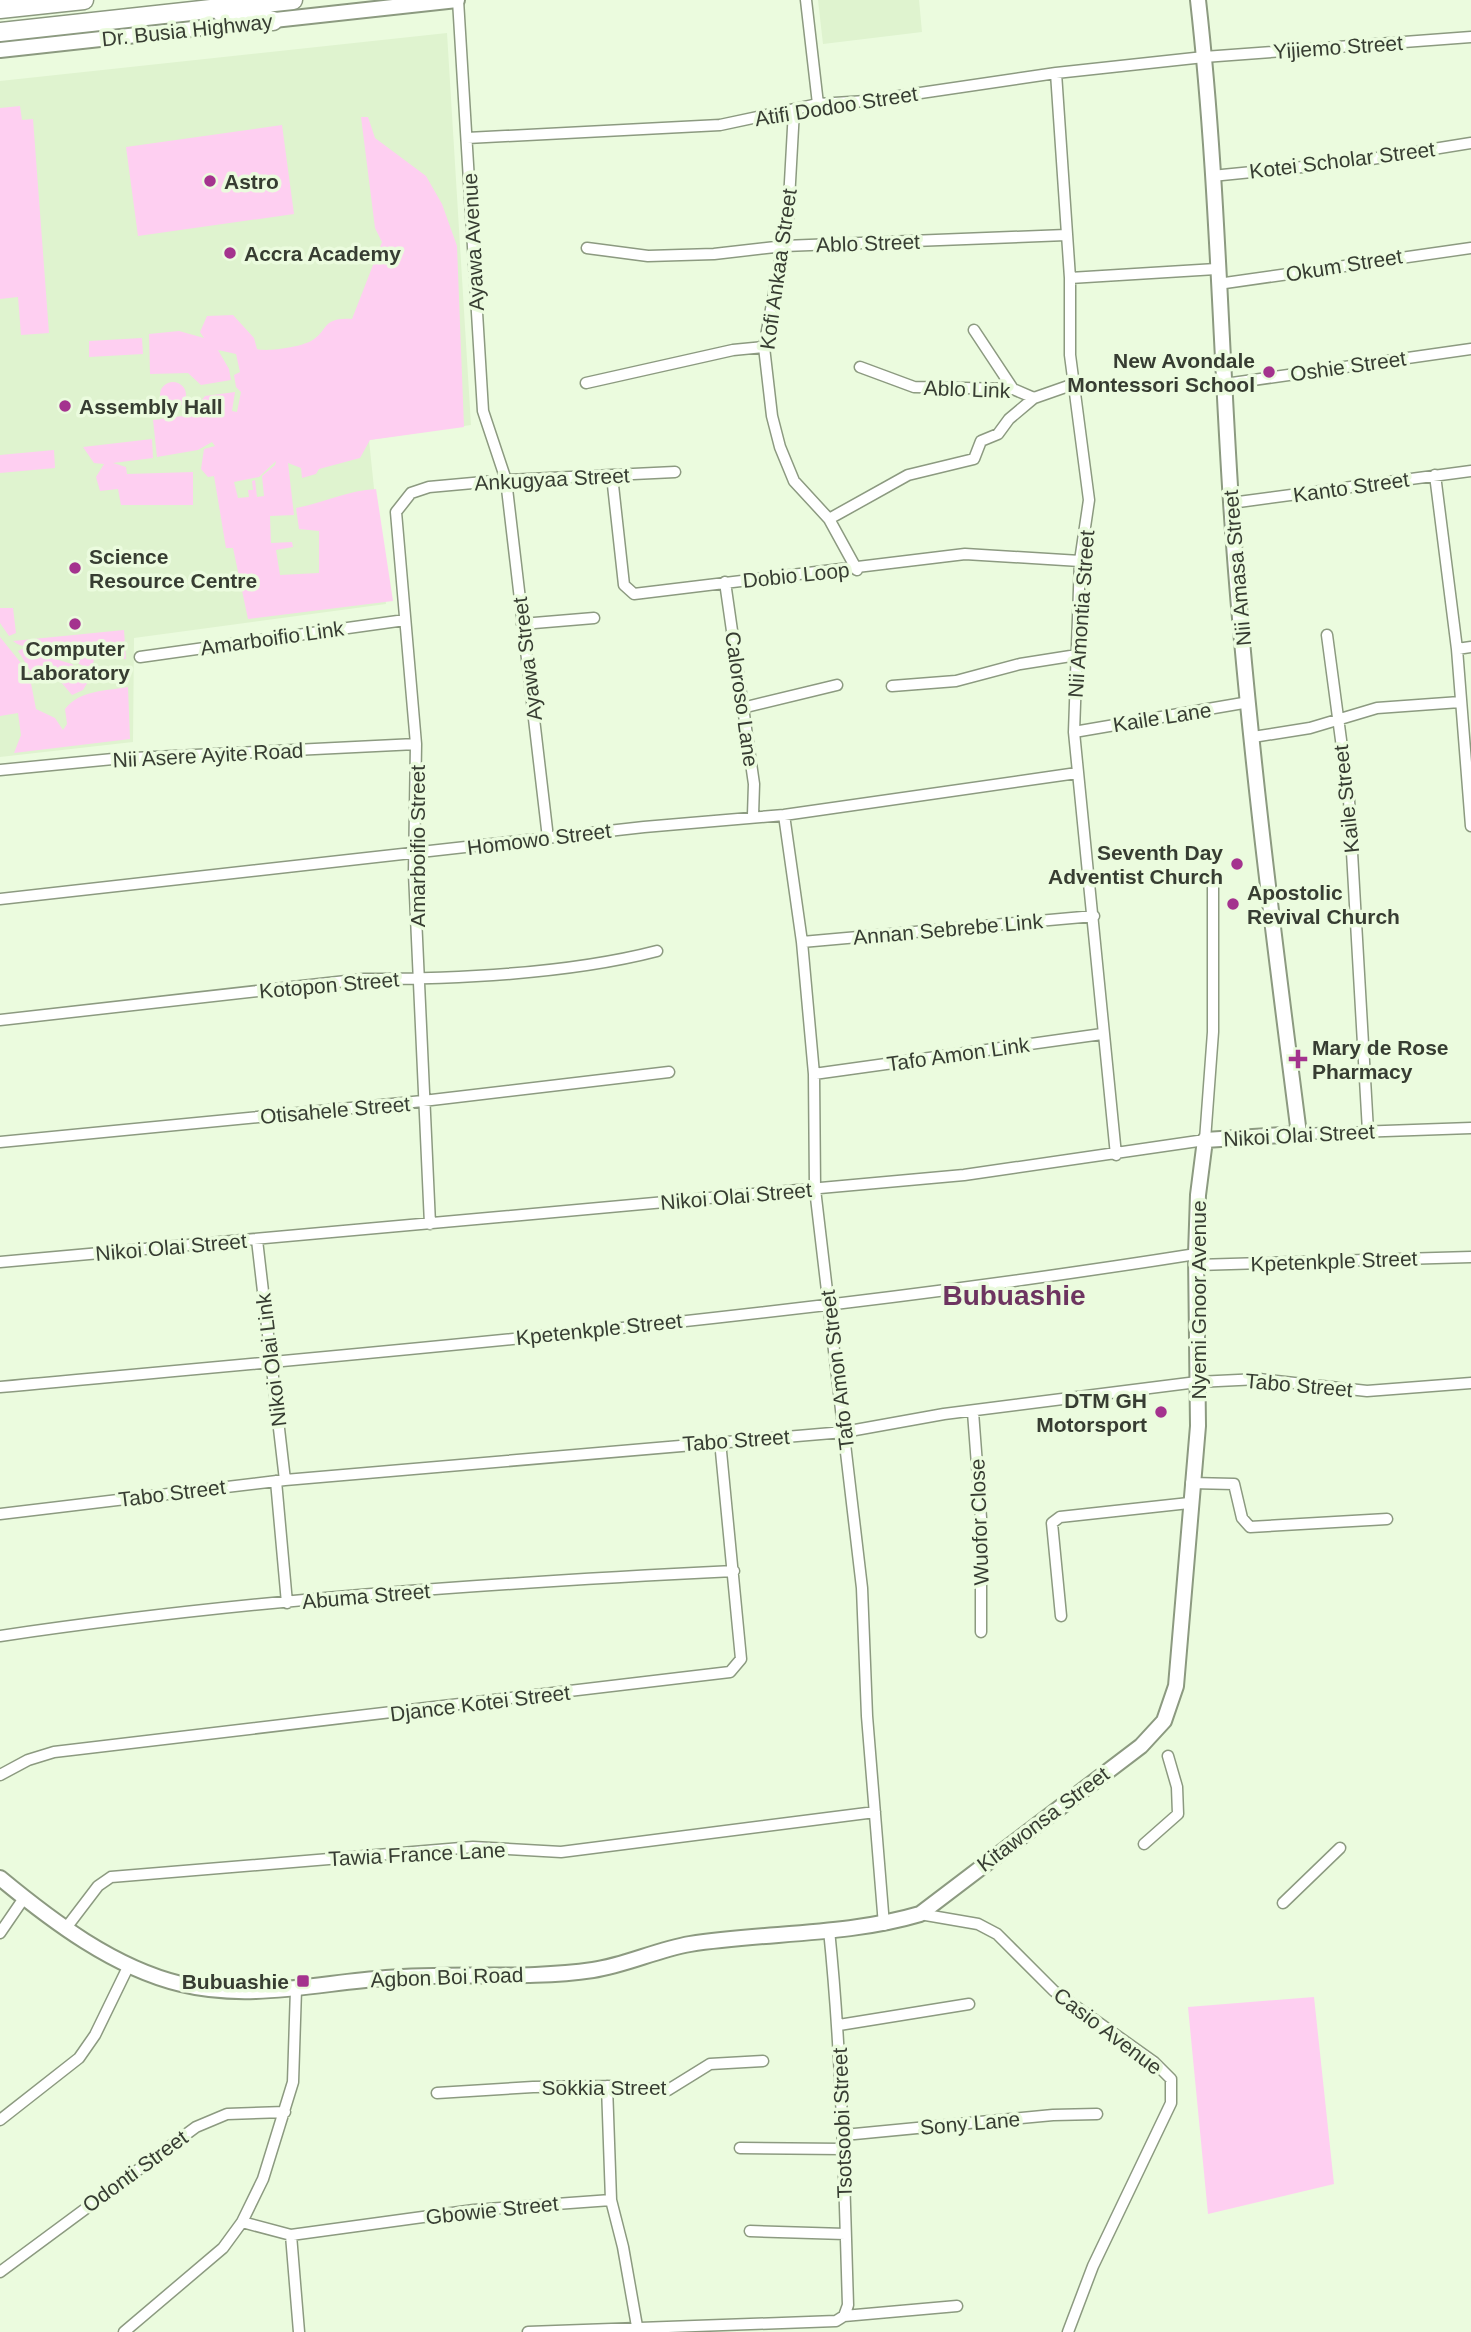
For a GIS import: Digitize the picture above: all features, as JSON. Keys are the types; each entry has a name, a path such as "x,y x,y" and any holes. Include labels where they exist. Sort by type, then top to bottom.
{"highway":[{"name":"Dr. Busia Highway","path":"0,9 84,0"},
{"name":"Dr. Busia Highway","path":"0,32 293,0"},
{"path":"194,9 273,21"}],"street":[{"name":"Dr. Busia Highway","path":"0,50 457,0"},
{"name":"Ayawa Avenue","path":"457,0 483,411 506,480"},
{"path":"806,0 818,104"},
{"name":"Nii Amasa Street","path":"1198,0 1212,176 1231,503 1274,939 1299,1134"},
{"name":"Yijiemo Street","path":"1204,57 1471,37"},
{"name":"Atifi Dodoo Street","path":"467,138 720,125 818,104 866,101 1056,73 1204,57"},
{"name":"Nii Amontia Street","path":"1056,73 1070,278 1070,355 1089,500 1080,561 1074,732 1116,1155"},
{"name":"Kofi Ankaa Street","path":"794,110 784,246 764,347 772,416 779,447 794,481 829,519 857,570"},
{"name":"Kotei Scholar Street","path":"1212,176 1353,162 1471,142"},
{"name":"Ablo Street","path":"587,248 648,256 714,254 784,246 1066,235"},
{"name":"Okum Street","path":"1070,278 1217,276 1471,248"},
{"path":"974,330 1013,388"},
{"path":"586,383 733,350 764,347"},
{"name":"Oshie Street","path":"1225,384 1471,349"},
{"name":"Ablo Link","path":"860,367 914,387 1013,388 1034,398"},
{"path":"829,519 908,475 974,459 981,441 998,434 1009,419 1034,398 1074,384"},
{"name":"Kanto Street","path":"1231,503 1471,471"},
{"name":"Ankugyaa Street","path":"429,487 506,480 675,472"},
{"path":"1435,475 1457,649 1471,826"},
{"name":"Dobio Loop","path":"612,476 624,585 634,594 725,582 857,570 965,554 1080,561"},
{"name":"Ayawa Street","path":"506,480 548,838"},
{"name":"Amarboifio Street","path":"429,487 411,493 399,505 396,516 416,744 418,979 430,1224"},
{"name":"Caloroso Lane","path":"725,582 754,783 753,815"},
{"path":"523,624 594,618"},
{"name":"Amarboifio Link","path":"140,657 405,620"},
{"name":"Kaile Street","path":"1327,635 1349,800 1368,1131"},
{"path":"1457,649 1471,647"},
{"path":"892,686 956,681 1020,664 1077,655"},
{"path":"742,708 837,685"},
{"name":"Kaile Lane","path":"1074,732 1249,702"},
{"path":"1253,737 1310,729 1377,708 1460,702"},
{"name":"Nii Asere Ayite Road","path":"0,770 113,759 416,744"},
{"name":"Homowo Street","path":"0,899 416,855 753,815 784,815 1077,773"},
{"name":"Tafo Amon Street","path":"784,815 803,942 814,1074 815,1189 862,1588 884,1925"},
{"name":"Nyemi Gnoor Avenue","path":"1164,1721 1176,1686 1189,1503 1198,1426 1198,1195 1213,1032 1213,878"},
{"name":"Annan Sebrebe Link","path":"803,942 1094,916"},
{"name":"Kotopon Street","path":"0,1020 365,979 418,979 531,971 657,951"},
{"name":"Tafo Amon Link","path":"814,1074 1102,1034"},
{"name":"Otisahele Street","path":"0,1142 423,1101 669,1072"},
{"name":"Nikoi Olai Street","path":"0,1262 964,1175 1205,1140 1471,1128"},
{"name":"Nikoi Olai Link","path":"257,1240 281,1480 287,1603"},
{"name":"Kpetenkple Street","path":"0,1387 830,1307 1197,1260 1471,1257"},
{"name":"Tabo Street","path":"0,1514 281,1480 844,1432 1197,1382 1259,1379 1367,1391 1471,1383"},
{"name":"Wuofor Close","path":"973,1412 981,1518 982,1632"},
{"name":"Djance Kotei Street","path":"0,1775 27,1760 54,1752 724,1674 736,1668 741,1659 720,1441"},
{"path":"1191,1483 1234,1484 1242,1518 1250,1527 1387,1519"},
{"path":"1061,1616 1052,1523 1060,1517 1189,1503"},
{"name":"Abuma Street","path":"0,1636 287,1603 540,1581 734,1571"},
{"name":"Kitawonsa Street","path":"920,1914 1141,1746 1164,1721"},
{"path":"1144,1844 1178,1814 1178,1796 1168,1756"},
{"name":"Tawia France Lane","path":"66,1928 98,1886 111,1877 473,1847 561,1852 875,1812"},
{"path":"1283,1903 1340,1848"},
{"name":"Agbon Boi Road","path":"0,1878 66,1928 129,1965 180,1984 200,1988 271,1991 417,1976 576,1971 690,1944 884,1925 920,1914"},
{"path":"0,1933 24,1898"},
{"name":"Casio Avenue","path":"920,1914 978,1924 997,1934 1054,1991 1154,2062 1171,2079 1171,2103 1093,2266 1068,2332"},
{"name":"Tsotsoobi Street","path":"829,1930 839,2025 844,2135 848,2305 844,2316"},
{"path":"0,2120 79,2058 95,2035 129,1965"},
{"path":"124,2332 210,2260 242,2222 263,2179 293,2082 296,1989"},
{"path":"839,2025 969,2004"},
{"name":"Sokkia Street","path":"437,2093 511,2087 607,2086 668,2090 710,2064 763,2060"},
{"path":"607,2086 611,2200 637,2329"},
{"name":"Odonti Street","path":"0,2272 196,2127 227,2115 285,2112"},
{"name":"Sony Lane","path":"844,2135 1053,2115 1097,2114"},
{"path":"740,2148 844,2149"},
{"name":"Gbowie Street","path":"242,2222 291,2235 474,2210 611,2200"},
{"path":"750,2231 845,2234"},
{"path":"291,2235 299,2332"},
{"path":"528,2332 836,2321 844,2316 957,2306"}],"shaded area":[{"path":"818,0 919,0 922,32 823,44"},
{"name":"Accra Academy","path":"447,33 471,425 369,440 386,604 134,638 133,742 0,757 0,81"},
{"path":"20,106 22,120 33,119 49,333 21,335 18,297 0,299 0,108"},
{"path":"361,117 368,117 375,138 426,176 442,204 457,246 464,427 370,440 360,458 319,469 316,474 302,478 301,468 288,463 294,515 270,516 271,543 292,542 293,547 276,550 280,575 319,573 319,531 299,529 296,508 376,489 393,601 248,619 233,548 226,548 214,476 208,477 201,469 204,449 215,446 212,442 198,450 157,457 153,420 190,415 205,396 235,392 232,411 237,412 241,392 236,387 234,375 240,372 236,354 218,350 229,369 231,380 201,385 188,373 150,374 149,334 179,331 204,338 200,332 207,316 233,315 254,338 257,349 284,348 311,341 330,322 352,319 382,242 375,228","holes":["276,461 262,476 264,496 257,497 255,480 252,481 253,490 248,490 249,497 238,498 234,482 259,477"]},
{"name":"Astro","path":"282,125 294,214 138,236 126,147"},
{"path":"142,338 143,354 89,357 89,341"},
{"path":"173,382 182,386 186,395 182,404 173,408 164,404 160,395 164,386"},
{"path":"152,439 153,458 113,463 126,467 127,474 193,472 193,505 121,505 118,489 100,491 96,477 104,464 94,463 83,447"},
{"path":"54,450 55,468 0,473 0,455"},
{"path":"0,608 13,608 16,633 9,636 0,623"},
{"path":"124,630 126,659 94,658 92,671 58,654 13,641"},
{"path":"0,637 29,673 36,709 55,718 63,730 67,724 65,709 78,698 94,692 128,687 130,739 14,753 21,735 18,713 0,716"},
{"path":"22,649 72,664 89,680 83,690 72,695 60,681 43,682 33,675 18,651"},
{"path":"1314,1997 1334,2184 1208,2214 1188,2007"}],"place":[{"name":"Astro","path":"210,181"},
{"name":"Accra Academy","path":"230,253"},
{"name":"New Avondale Montessori School","path":"1269,372"},
{"name":"Assembly Hall","path":"65,406"},
{"name":"Science Resource Centre","path":"75,568"},
{"name":"Computer Laboratory","path":"75,624"},
{"name":"Seventh Day Adventist Church","path":"1237,864"},
{"name":"Apostolic Revival Church","path":"1233,904"},
{"name":"Mary de Rose Pharmacy","path":"1298,1059"},
{"name":"DTM GH Motorsport","path":"1161,1412"},
{"name":"Bubuashie","path":"303,1981"}],"district":[{"name":"Bubuashie","path":"1014,1295"}]}
